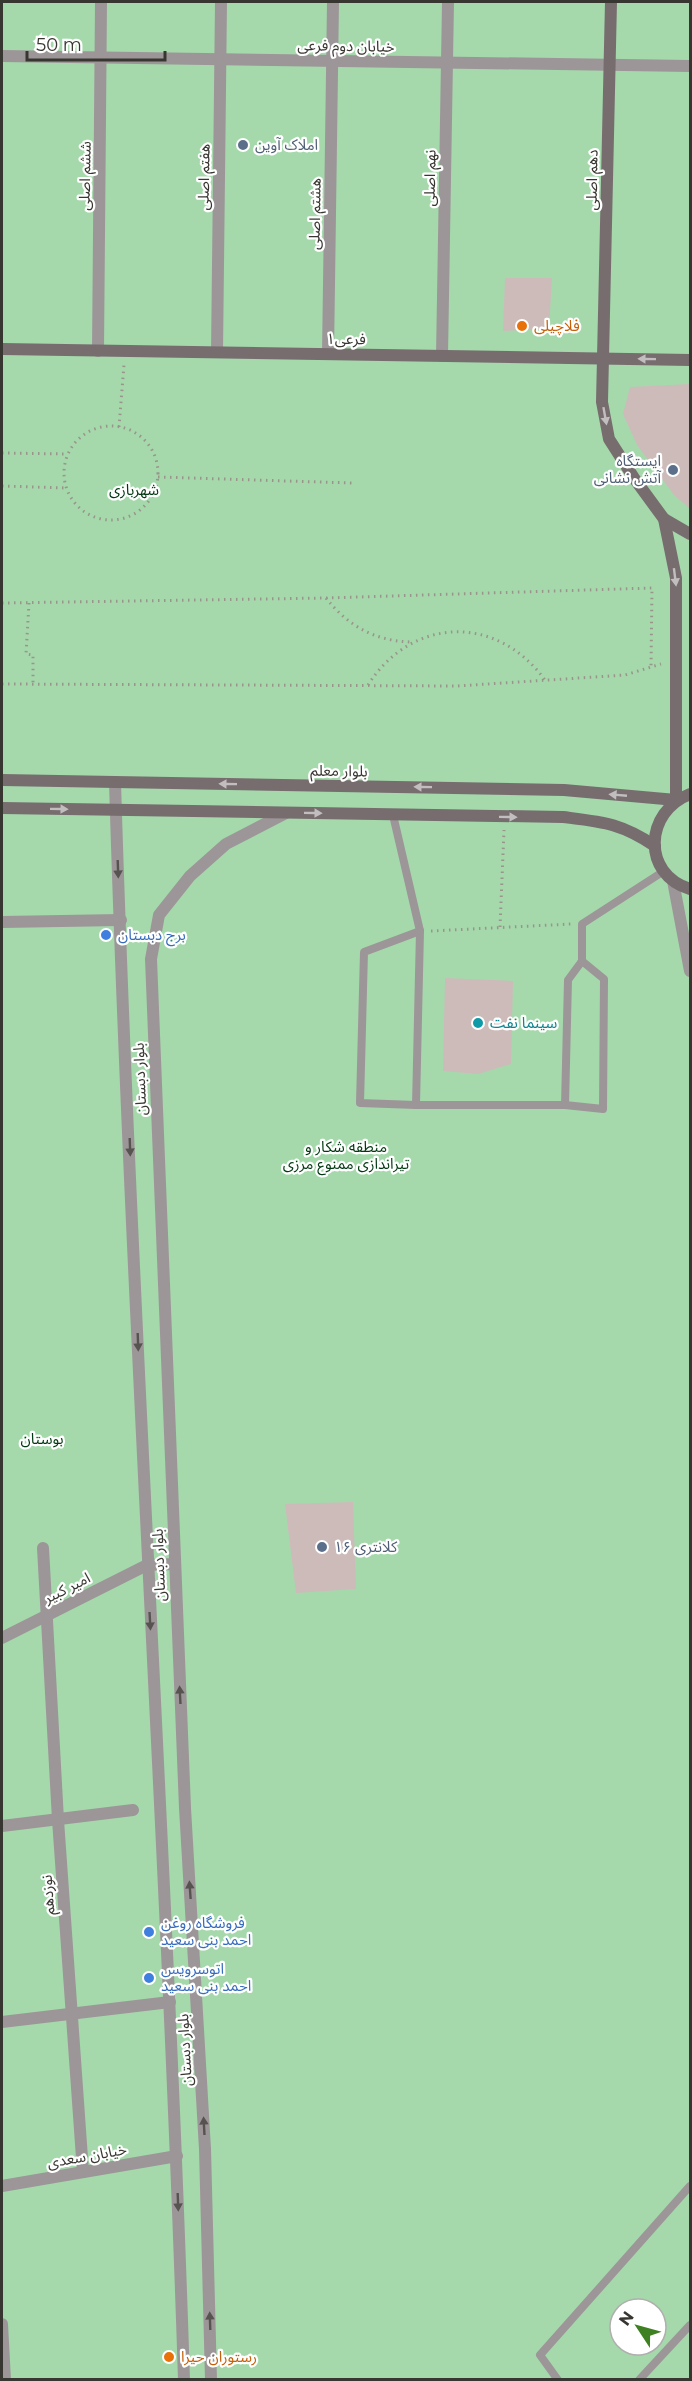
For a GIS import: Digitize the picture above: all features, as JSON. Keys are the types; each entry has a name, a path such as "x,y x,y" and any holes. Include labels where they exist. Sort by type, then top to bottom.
{"main road":[{"name":"دهم اصلی","path":"611,2 602,402 609,439 664,519"},
{"name":"فرعی۱","path":"2,349 690,360"},
{"path":"664,519 690,534"},
{"path":"664,519 676,578 676,800"},
{"name":"بلوار معلم","path":"2,780 564,790 676,800"},
{"path":"690,794 676,800 663,814 656,829 655,846 657,859 664,871 673,880 690,889"},
{"path":"2,808 563,817 610,823 634,832 655,846"}],"street":[{"name":"ششم اصلی","path":"98,351 101,2"},
{"name":"هفتم اصلی","path":"217,352 221,2"},
{"name":"هشتم اصلی","path":"328,354 333,2"},
{"name":"نهم اصلی","path":"442,356 448,2"},
{"name":"خیابان دوم فرعی","path":"2,56 690,66"},
{"name":"بلوار دبستان","path":"115,782 147,1565 177,2156 184,2379"},
{"name":"بلوار دبستان","path":"212,2379 205,2149 185,1808 174,1564 151,959 159,915 190,876 226,844 286,813"},
{"path":"673,880 689,960"},
{"path":"2,922 120,920"},
{"name":"نوزدهم","path":"43,1548 57,1820 83,2172"},
{"path":"147,1565 174,1564"},
{"name":"امیر کبیر","path":"2,1638 147,1565"},
{"path":"2,1826 133,1810"},
{"path":"2,2022 170,2002"},
{"name":"خیابان سعدی","path":"2,2186 177,2156"},
{"path":"2,2324 5,2379"}],"lane":[{"path":"393,815 420,931 416,1105"},
{"path":"565,1104 568,980 582,962 582,924 664,871"},
{"path":"420,931 364,952 360,1103 565,1104 603,1109 604,979 582,962"},
{"path":"558,2379 540,2355 690,2186"},
{"path":"639,2379 690,2325"}],"path":[{"path":"119,427 124,351"},
{"path":"119,427 130,430 148,444 154,454 158,477 156,488 143,508 133,514 111,520 88,514 79,507 67,488 65,465 69,454 81,437 89,431 119,427"},
{"path":"2,453 69,454"},
{"path":"158,477 352,483"},
{"path":"2,486 67,488"},
{"path":"2,603 326,598 652,588 651,667"},
{"path":"326,598 335,609 358,628 384,639 413,642"},
{"path":"29,603 26,654 33,655 33,684"},
{"path":"368,685 387,660 413,642 443,633 459,632 488,636 502,642 526,658 545,680"},
{"path":"2,684 457,686 625,675 676,660"},
{"path":"500,927 505,817"},
{"path":"420,931 582,924"}],"green space":[{"name":"منطقه شکار و تیراندازی ممنوع مرزی","path":"2,2 690,2 690,2379 2,2379"}],"building":[{"path":"505,278 552,278 549,329 503,331"},
{"name":"ایستگاه آتش نشانی","path":"690,384 690,509 674,495 637,445 623,414 630,387"},
{"name":"سینما نفت","path":"445,978 513,981 511,1064 478,1074 443,1071"},
{"name":"کلانتری ۱۶","path":"353,1502 356,1589 296,1593 285,1504"}],"place":[{"name":"املاک آوین","path":"243,145"},
{"name":"فلاچیلی","path":"522,326"},
{"name":"ایستگاه آتش نشانی","path":"673,470"},
{"name":"برج دبستان","path":"106,935"},
{"name":"سینما نفت","path":"478,1023"},
{"name":"کلانتری ۱۶","path":"322,1547"},
{"name":"فروشگاه روغن احمد بنی سعید","path":"149,1932"},
{"name":"اتوسرویس احمد بنی سعید","path":"149,1978"},
{"name":"رستوران حیرا","path":"169,2357"}],"park label":[{"name":"شهربازی","path":"134,490"},
{"name":"بوستان","path":"42,1439"}]}
